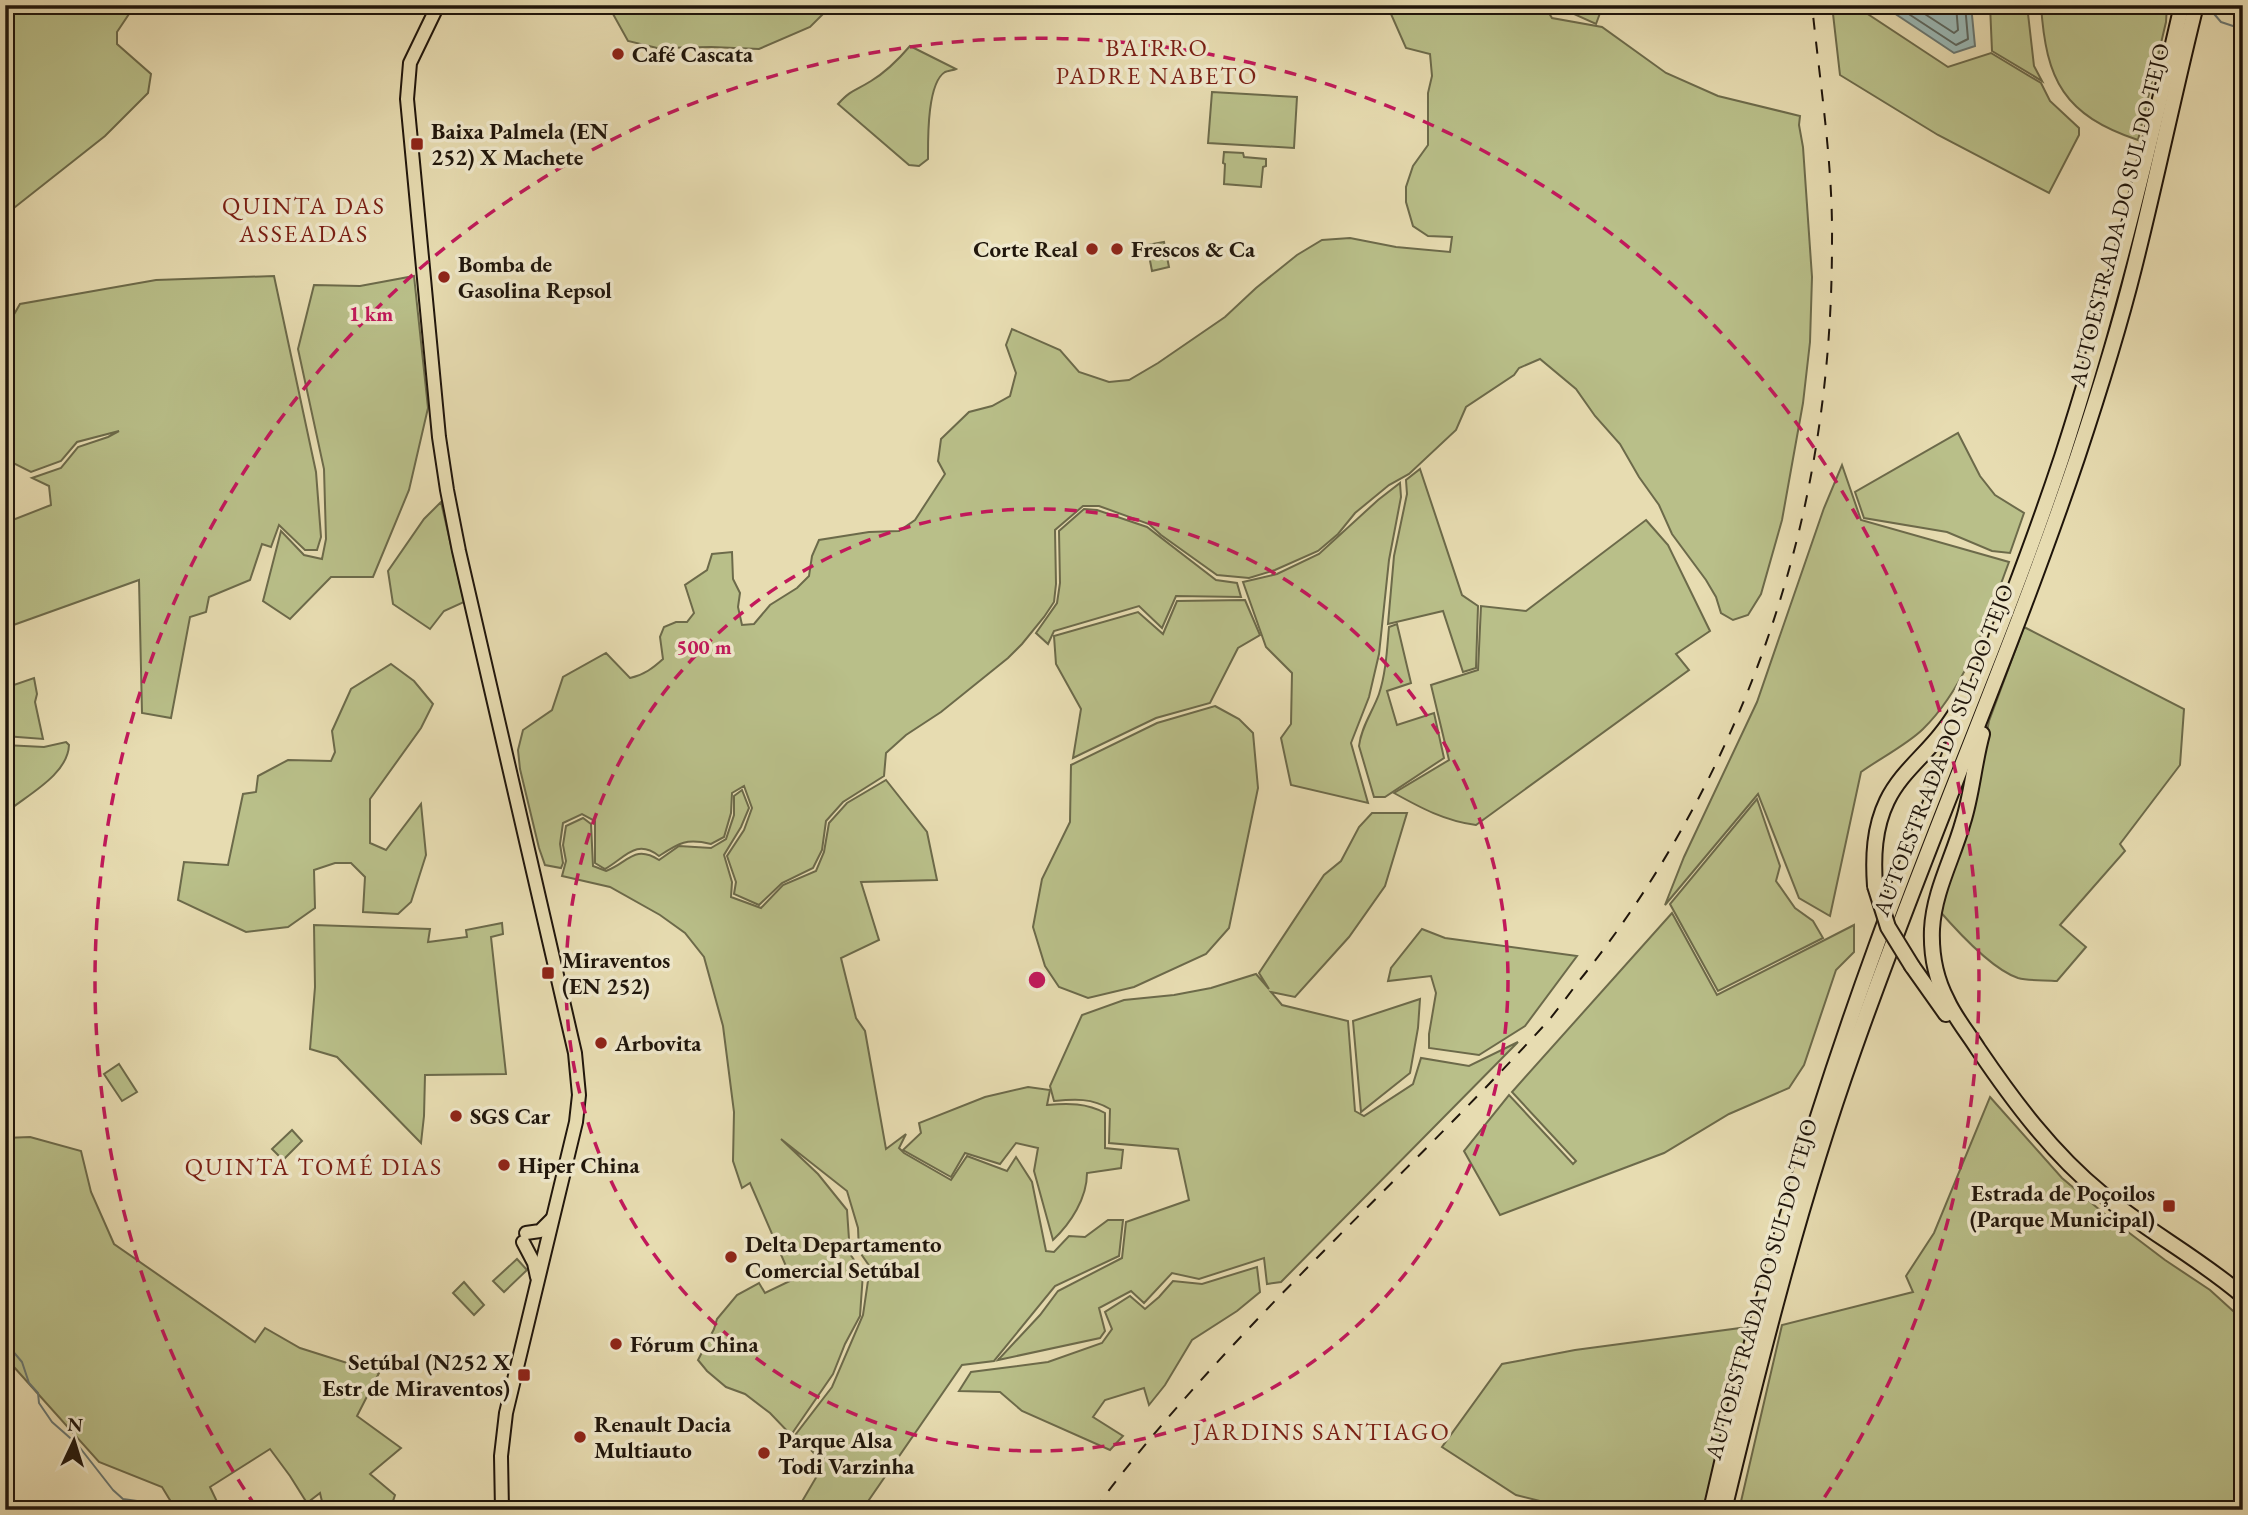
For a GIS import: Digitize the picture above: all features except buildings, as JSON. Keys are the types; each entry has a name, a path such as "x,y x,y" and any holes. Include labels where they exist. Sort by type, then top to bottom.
{"highway":[{"name":"AUTOESTRADA DO SUL DO TEJO","path":"1711,1510 1765,1294 1822,1101 1888,913 2034,537 2094,352 2130,221 2182,5"},
{"name":"AUTOESTRADA DO SUL DO TEJO","path":"1724,1510 1757,1371 1799,1221 1852,1055 1922,864 2038,570 2096,399 2134,270 2196,5"},
{"path":"1984,1062 1947,1001 1934,963 1932,929 1937,899 1968,806 1981,737 2038,570"},
{"path":"1985,665 1941,735 1907,770 1887,801 1879,822 1875,844 1875,886 1888,927 1912,967 2048,1151 2102,1202 2213,1280 2243,1305"},
{"path":"2009,1097 2048,1143 2092,1186 2243,1296"}],"main road":[{"path":"438,5 410,63 407,113 439,437 447,490 577,1070 579,1095 576,1122 506,1418 501,1457 502,1510"},
{"path":"538,1279 525,1237 540,1231 552,1219"}],"green space":[{"path":"5,5 135,5 117,32 117,44 151,74 148,93 105,136 5,215"},
{"path":"608,5 897,5 829,8 810,27 759,49 657,48 628,41"},
{"path":"1387,5 1544,5 1552,18 1602,27 1666,73 1718,96 1800,116 1812,277 1810,342 1803,403 1782,520 1761,594 1748,615 1733,620 1721,613 1706,580 1672,534 1659,505 1620,444 1576,389 1540,359 1519,368 1514,375 1466,407 1456,430 1409,474 1389,485 1355,513 1338,534 1318,551 1275,570 1249,578 1217,575 1149,524 1099,506 1083,506 1055,530 1054,602 1044,617 1008,658 886,753 884,776 843,802 826,821 822,850 813,868 782,883 759,905 734,894 736,882 727,856 744,830 752,808 744,786 732,793 731,813 724,837 711,844 683,843 659,856 651,851 637,849 605,869 595,863 595,821 582,814 563,823 561,868 545,865 520,769 518,750 523,730 552,710 563,677 606,653 630,678 656,665 663,659 660,637 664,627 676,622 687,622 694,613 685,585 707,570 712,554 732,552 733,579 740,593 738,607 742,625 754,624 770,605 797,588 809,576 812,556 819,540 869,532 899,531 915,520 945,474 938,461 941,439 969,412 992,406 1010,396 1016,373 1006,345 1012,329 1060,350 1079,372 1109,382 1129,380 1225,317 1297,255 1322,240 1350,238 1396,247 1450,252 1452,237 1428,236 1413,226 1406,202 1406,187 1413,166 1428,145 1428,93 1432,76 1430,54 1406,48"},
{"path":"1561,5 1603,5 1596,24 1565,10"},
{"path":"1832,5 1854,5 1948,67 1991,53 2041,83 2050,101 2079,128 2079,135 2049,193 1938,135 1840,75"},
{"path":"1990,5 2027,5 2034,66 2042,81 1992,51"},
{"path":"2041,5 2167,5 2166,22 2138,140 2092,119 2064,92 2054,75 2048,55"},
{"path":"910,46 956,69 945,72 935,87 930,112 928,159 919,166 909,165 838,104 850,93 887,70"},
{"path":"1212,92 1297,97 1294,148 1208,143"},
{"path":"1224,152 1243,153 1244,157 1266,159 1261,187 1224,184"},
{"path":"1164,242 1169,267 1152,271 1147,245"},
{"path":"274,276 316,472 321,537 317,550 305,550 279,525 271,547 262,544 250,580 209,597 206,612 190,617 171,718 142,713 139,580 5,628 5,523 51,505 49,486 32,478 61,468 78,447 119,431 77,442 61,461 31,472 5,459 5,330 20,304 156,280"},
{"path":"414,276 428,408 409,490 373,577 331,577 290,619 263,601 281,531 304,555 322,559 326,539 324,469 298,349 314,285 360,286"},
{"path":"1958,433 1980,476 1995,495 2024,513 2010,553 1992,551 1947,532 1864,518 1855,492"},
{"path":"1842,465 1861,520 2009,562 1984,628 1964,672 1938,712 1917,735 1861,772 1830,916 1799,898 1758,794 1665,905 1684,857 1757,702 1824,508"},
{"path":"1420,469 1462,595 1478,606 1476,668 1463,672 1443,611 1388,624 1394,556 1407,494 1406,480"},
{"path":"1400,483 1401,497 1389,560 1379,654 1369,697 1351,743 1368,803 1291,785 1281,738 1291,724 1292,673 1266,647 1243,582 1277,574 1319,554"},
{"path":"441,502 464,602 444,611 430,629 393,604 388,571 424,519"},
{"path":"1084,509 1097,510 1147,527 1216,580 1237,583 1241,597 1176,596 1162,628 1139,606 1054,631 1048,644 1036,633 1057,603 1060,583 1059,531"},
{"path":"1646,520 1668,545 1710,631 1676,654 1689,670 1476,825 1444,817 1394,793 1449,760 1431,685 1478,670 1481,606 1526,611"},
{"path":"1245,600 1260,635 1238,648 1210,703 1156,718 1073,758 1081,709 1056,664 1054,636 1138,612 1163,634 1177,601"},
{"path":"1397,624 1411,683 1387,691 1397,725 1434,713 1444,758 1385,797 1374,797 1359,746 1381,686 1389,627"},
{"path":"2024,627 2184,709 2180,765 2120,844 2125,851 2060,925 2086,947 2057,981 2022,979 2008,973 1975,948 1937,908 1972,807 1989,721"},
{"path":"391,664 414,681 433,704 421,728 370,799 370,843 386,850 421,804 426,855 411,902 398,914 363,912 365,877 351,863 335,863 314,870 315,908 288,927 246,932 178,900 184,862 228,865 243,794 256,792 258,776 288,760 331,761 335,752 332,731 351,689"},
{"path":"34,678 37,694 35,702 43,739 5,736 5,688"},
{"path":"1215,706 1239,719 1253,733 1258,788 1229,928 1206,954 1134,987 1088,998 1059,987 1045,966 1033,927 1042,879 1070,822 1071,765 1157,723"},
{"path":"66,742 69,745 67,755 55,774 6,810 5,745 44,747"},
{"path":"886,780 927,832 937,880 861,882 879,940 841,958 856,1018 865,1031 886,1149 906,1134 899,1148 951,1180 967,1156 1007,1171 1016,1157 1032,1182 1046,1251 1054,1252 1069,1236 1085,1237 1108,1220 1123,1220 1119,1256 1055,1286 994,1361 962,1365 862,1510 797,1510 824,1464 796,1434 832,1387 863,1315 870,1267 859,1251 858,1228 847,1191 781,1139 818,1174 847,1210 850,1254 863,1273 860,1316 833,1374 791,1435 770,1413 745,1394 726,1387 698,1360 717,1319 737,1295 759,1283 765,1293 792,1280 750,1183 742,1188 733,1161 734,1112 723,1026 704,957 685,933 660,915 610,887 562,876 566,861 563,845 566,826 583,818 591,824 593,866 606,871 637,854 659,860 679,846 711,848 726,839 734,815 734,796 742,790 749,808 724,855 732,882 731,897 761,908 783,885 816,871 824,852 829,823 847,803"},
{"path":"1757,799 1780,866 1776,881 1795,908 1813,921 1823,938 1718,991 1670,904"},
{"path":"1372,813 1407,813 1385,886 1349,937 1295,997 1271,992 1282,1005 1348,1021 1355,1111 1364,1116 1413,1084 1421,1058 1469,1066 1518,1042 1281,1282 1267,1284 1264,1258 1199,1279 1172,1273 1144,1303 1131,1291 1099,1308 1105,1331 1100,1338 998,1360 1040,1315 1058,1291 1122,1258 1126,1222 1189,1200 1178,1149 1109,1143 1110,1109 1083,1100 1054,1101 1050,1086 1082,1015 1124,1000 1211,988 1256,974 1269,989 1259,973 1324,875 1341,861 1359,827"},
{"path":"1672,913 1717,995 1854,925 1854,952 1836,970 1804,1065 1789,1088 1729,1114 1664,1153 1500,1215 1464,1151 1509,1095 1573,1164 1576,1161 1512,1092"},
{"path":"502,923 503,934 491,937 506,1074 425,1075 421,1143 337,1057 310,1049 315,987 314,925 430,929 428,942 467,937 466,930"},
{"path":"1422,929 1445,938 1577,956 1525,1026 1479,1055 1429,1048 1436,993 1431,976 1388,981 1391,968"},
{"path":"1420,999 1410,1073 1361,1112 1353,1021"},
{"path":"119,1064 137,1092 122,1101 104,1074"},
{"path":"1028,1087 1050,1090 1047,1105 1077,1105 1105,1113 1105,1148 1123,1150 1121,1168 1087,1173 1077,1210 1053,1240 1034,1171 1038,1148 1016,1143 1000,1164 965,1153 951,1177 903,1150 921,1133 919,1123 985,1097"},
{"path":"1990,1097 2062,1178 2165,1260 2210,1290 2243,1320 2243,1510 1739,1510 1782,1325 1913,1292 1906,1276 1934,1233"},
{"path":"292,1130 302,1141 283,1160 272,1149"},
{"path":"30,1137 81,1151 91,1192 114,1244 255,1342 265,1328 300,1348 379,1373 357,1416 401,1448 370,1474 395,1495 390,1510 324,1510 320,1493 307,1503 270,1449 210,1487 221,1510 176,1510 162,1487 99,1462 5,1357 5,1138"},
{"path":"517,1259 527,1270 504,1292 493,1281"},
{"path":"1257,1267 1260,1292 1237,1311 1192,1340 1165,1385 1149,1405 1144,1388 1105,1400 1093,1417 1123,1436 1110,1450 1022,1411 1000,1392 959,1391 971,1372 1048,1362 1102,1343 1112,1329 1105,1312 1130,1296 1145,1309 1173,1281 1202,1284"},
{"path":"464,1282 484,1305 474,1315 453,1293"},
{"path":"1748,1327 1704,1510 1576,1510 1516,1495 1442,1447 1502,1364 1575,1350"}],"water":[{"path":"1882,5 1971,5 1975,46 1954,53"}],"waterway":[{"path":"2209,8 2221,22 2239,28 2243,34"},
{"path":"5,1342 22,1362 29,1383 38,1393 39,1403 52,1422 77,1444 113,1490 123,1499 137,1501 146,1506 146,1510"}],"railway":[{"path":"1094,1510 1200,1381 1549,1020 1631,911 1671,848 1707,782 1738,714 1788,573 1806,500 1819,427 1830,312 1832,212 1812,5"}],"place":[{"name":"Café Cascata","path":"618,54"},
{"name":"Baixa Palmela (EN 252) X Machete","path":"417,144"},
{"name":"Corte Real","path":"1092,249"},
{"name":"Frescos & Ca","path":"1117,249"},
{"name":"Bomba de Gasolina Repsol","path":"444,277"},
{"name":"Miraventos (EN 252)","path":"548,973"},
{"name":"Arbovita","path":"601,1043"},
{"name":"SGS Car","path":"456,1116"},
{"name":"Hiper China","path":"504,1165"},
{"name":"Estrada de Poçoilos (Parque Municipal)","path":"2169,1206"},
{"name":"Delta Departamento Comercial Setúbal","path":"731,1257"},
{"name":"Fórum China","path":"616,1344"},
{"name":"Setúbal (N252 X Estr de Miraventos)","path":"524,1375"},
{"name":"Renault Dacia Multiauto","path":"580,1437"},
{"name":"Parque Alsa Todi Varzinha","path":"764,1453"}],"district":[{"name":"BAIRRO PADRE NABETO","path":"1157,61"},
{"name":"QUINTA DAS ASSEADAS","path":"304,219"},
{"name":"QUINTA TOMÉ DIAS","path":"314,1166"},
{"name":"JARDINS SANTIAGO","path":"1322,1431"}]}
